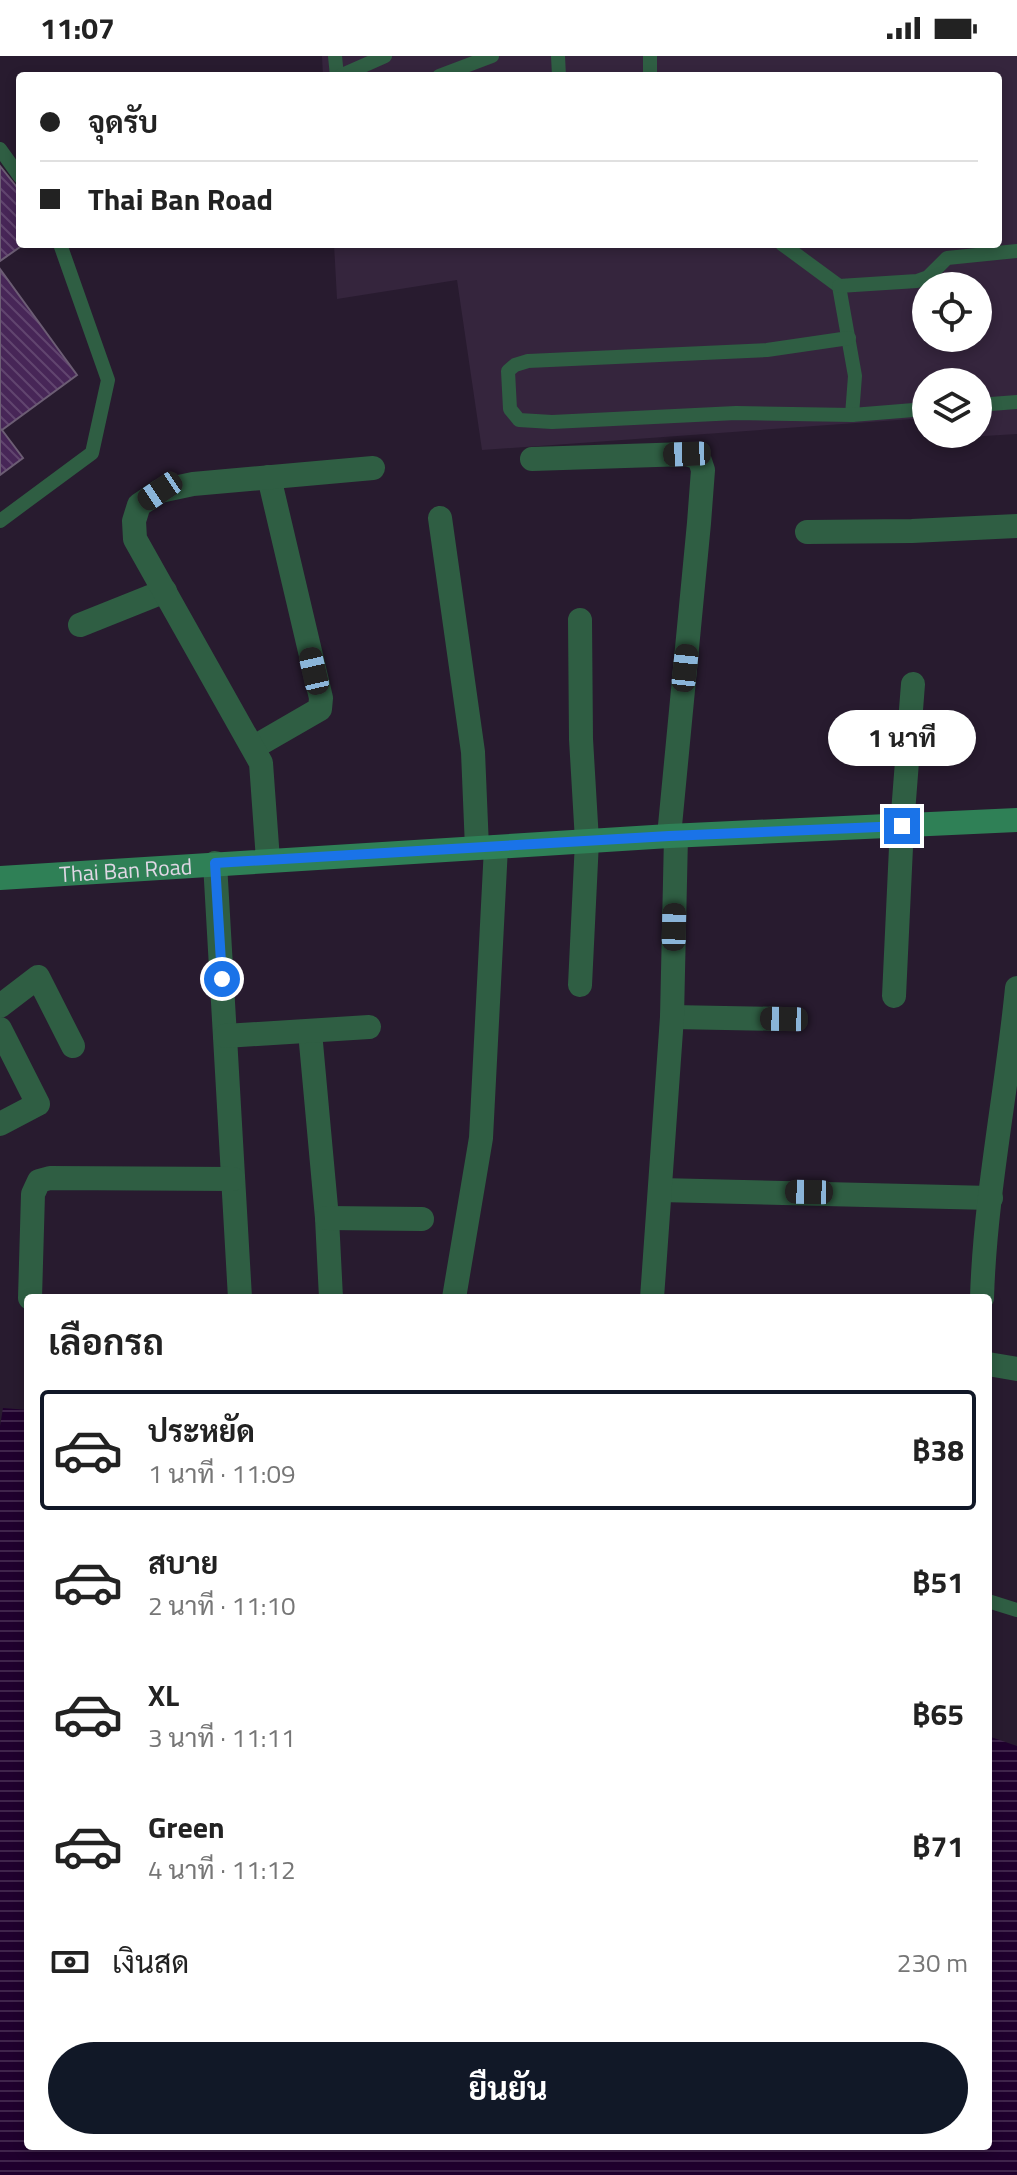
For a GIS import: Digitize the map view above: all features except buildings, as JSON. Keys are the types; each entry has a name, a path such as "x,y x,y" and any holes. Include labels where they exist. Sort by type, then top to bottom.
{"street":[{"path":"532,459 687,454 699,458 703,470 672,836 672,1017 652,1294"},
{"path":"268,860 261,763 135,539 134,521 139,505 160,491 193,484 373,468"},
{"path":"254,747 320,709 321,698 269,477"},
{"path":"440,518 486,847 481,1138 455,1294"},
{"path":"807,532 1017,526"},
{"path":"80,625 165,591"},
{"path":"580,620 581,739 587,841 580,985"},
{"path":"894,996 913,684"},
{"name":"Thai Ban Road","path":"0,878 672,836 1017,820"},
{"path":"215,863 240,1294"},
{"path":"0,1006 38,977 73,1046"},
{"path":"982,1294 984,1252 1014,1046 1017,988"},
{"path":"672,1017 784,1019"},
{"path":"225,1036 369,1027"},
{"path":"0,1029 38,1104 0,1124"},
{"path":"310,1032 331,1294"},
{"path":"30,1294 33,1194 39,1181 50,1178 233,1179"},
{"path":"660,1190 991,1198"},
{"path":"327,1218 422,1219"},
{"path":"992,1365 1017,1369"}],"lane":[{"path":"347,72 385,56"},
{"path":"450,72 492,56"},
{"path":"0,149 16,171"},
{"path":"0,521 92,453 108,380 61,248"},
{"path":"787,248 839,286 917,281 928,277 947,251 1017,251"},
{"path":"839,286 855,376 852,415"},
{"path":"849,338 767,350 528,361 508,371 507,392 512,413 525,421 736,413 852,415 912,410"},
{"path":"992,404 1017,402"},
{"path":"992,1602 1017,1610"}],"shaded area":[{"path":"322,56 1017,56 1017,434 992,436 992,368 912,368 912,419 482,450 457,280 337,299 334,248 1002,248 1002,72 323,72"},
{"path":"3,1408 24,1410 24,2150 992,2150 992,1737 1017,1746 1017,2175 0,2175 0,1426"}],"route":[{"path":"222,979 215,863 669,836 902,826"}]}
